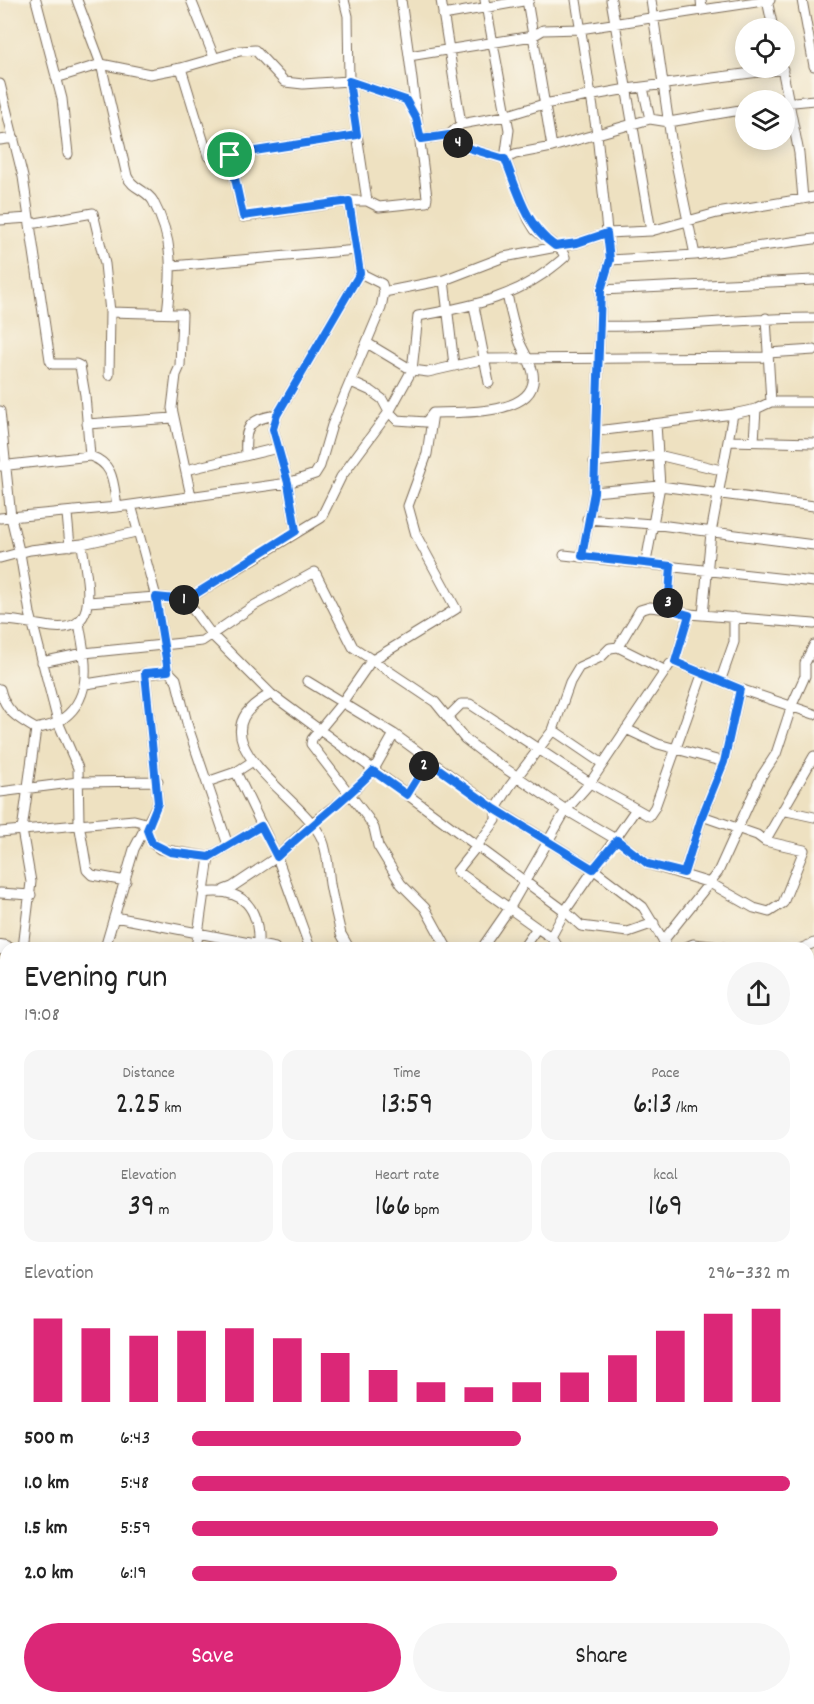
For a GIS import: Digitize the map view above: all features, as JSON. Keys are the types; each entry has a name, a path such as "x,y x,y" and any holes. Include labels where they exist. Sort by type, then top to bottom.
{"street":[{"path":"36,0 62,99 68,154"},
{"path":"76,0 101,64 127,176 130,184 153,200 172,256 167,314"},
{"path":"191,0 214,57"},
{"path":"344,0 348,16 349,81 366,201"},
{"path":"230,155 243,216 349,201 366,201 380,207 427,201 421,139 416,118 401,0"},
{"path":"441,0 461,124"},
{"path":"444,15 485,5 527,0 552,147"},
{"path":"576,0 597,134 610,260 601,290 594,492 587,519 582,556"},
{"path":"611,0 651,231"},
{"path":"651,0 662,86 695,255"},
{"path":"701,0 702,10"},
{"path":"409,56 533,36 543,30 580,29 768,0 771,18"},
{"path":"801,0 811,32 814,66"},
{"path":"88,602 156,597 186,600 296,531 321,518 340,477 389,412 412,370 418,316 474,306 507,294 529,284 556,266 565,257 535,230 505,159 509,130 485,5"},
{"path":"56,78 101,64 150,74 181,68 214,57 255,50 285,82 303,84 349,81 406,100 416,118"},
{"path":"181,68 208,156 230,155 357,135"},
{"path":"421,139 449,135 461,124 505,117 544,104 627,89 735,75"},
{"path":"0,84 23,177 51,360 52,364 80,366 90,456"},
{"path":"644,88 650,119"},
{"path":"795,102 814,100"},
{"path":"449,135 465,147 505,159 515,154 552,147 650,119 669,122 735,111"},
{"path":"795,136 799,153 803,199"},
{"path":"0,140 14,138"},
{"path":"384,292 444,280 504,257 577,243 607,233 651,231 751,206 814,197"},
{"path":"296,531 288,483 273,429 277,415 360,273 349,201"},
{"path":"0,220 29,221 93,213 105,264 110,312 109,375"},
{"path":"610,260 695,255 814,239"},
{"path":"172,266 357,250"},
{"path":"0,518 67,514 288,483 319,470 332,425 381,308 384,292 382,284 360,273"},
{"path":"444,280 454,365"},
{"path":"601,290 814,280"},
{"path":"433,412 500,410 523,397 533,380 532,368 526,359 514,326 507,294"},
{"path":"474,306 489,383"},
{"path":"110,312 182,314 180,366 176,375 172,408 190,496"},
{"path":"601,326 649,327 766,318 814,318"},
{"path":"766,318 771,402"},
{"path":"367,343 412,370 428,372 485,359 598,360 768,355 814,350"},
{"path":"351,382 377,395 397,420 426,422 433,412"},
{"path":"597,431 733,414 756,410 771,402 814,402"},
{"path":"754,441 756,410"},
{"path":"0,411 2,466 10,517 33,624 58,722 76,762 79,824 88,872 92,875 126,881"},
{"path":"433,412 427,454 408,506 416,535 456,609 371,661 341,704 312,739 312,748 350,794 374,828 378,846 401,884 425,908 444,942"},
{"path":"703,615 711,532 721,470 730,441 733,414"},
{"path":"246,454 244,434 248,428 261,418 277,415"},
{"path":"87,424 173,418"},
{"path":"646,562 660,486 656,424"},
{"path":"730,441 814,443"},
{"path":"186,470 278,448"},
{"path":"594,462 658,454 721,470"},
{"path":"2,466 90,456 106,463 117,507"},
{"path":"594,492 660,486 814,506"},
{"path":"130,505 156,597 168,671 176,679 228,845"},
{"path":"67,514 70,546"},
{"path":"587,519 652,524 814,545"},
{"path":"0,558 19,552 82,544 136,532"},
{"path":"0,620 54,627 79,623 86,615 88,602 82,544"},
{"path":"564,555 646,562 814,582"},
{"path":"668,609 671,566"},
{"path":"42,662 84,653 202,641 255,605 315,573 353,647 435,702 465,739 517,778 617,840 648,864 684,873 710,883 754,908 769,912 777,909 783,903 804,850 765,841 739,828 702,816"},
{"path":"186,600 211,634 271,694 565,911 581,926 589,929 628,932 654,923"},
{"path":"618,647 640,610 650,607 689,615 814,624"},
{"path":"486,942 509,909 566,810 590,783 664,670 675,662 689,615"},
{"path":"721,679 734,642 734,617"},
{"path":"0,689 1,701 14,716 36,729 58,722 80,700 86,684 79,623"},
{"path":"666,942 710,883 739,828 761,777 776,754 792,705 810,664 814,645"},
{"path":"554,942 457,871 495,820 495,809 553,730 570,682 579,667 601,657 609,648 618,647 664,670"},
{"path":"675,662 721,679 740,689 814,714"},
{"path":"86,684 168,671"},
{"path":"448,717 461,704 470,704 590,783 644,814 652,813 702,672"},
{"path":"107,942 134,849 147,830 158,803 158,781 145,673"},
{"path":"308,681 341,704 394,734 495,809 593,869 643,907 664,942"},
{"path":"684,873 702,816 724,762 740,689"},
{"path":"271,694 248,710 240,728 243,747 253,761 312,823 323,840 336,913 345,942"},
{"path":"24,942 31,895 22,830 36,729"},
{"path":"626,729 658,744 724,762"},
{"path":"553,730 603,764"},
{"path":"203,892 232,887 277,857 312,823 350,794 373,771 394,734"},
{"path":"765,841 814,756"},
{"path":"207,782 236,772 253,761"},
{"path":"407,795 428,761"},
{"path":"236,772 277,857 308,942"},
{"path":"0,792 26,791 40,786 78,782 158,781"},
{"path":"551,938 565,911 593,869 617,840 636,809"},
{"path":"782,810 814,817"},
{"path":"0,832 134,819 142,822 152,843 160,849 209,857 261,826"},
{"path":"197,942 209,857"},
{"path":"224,890 249,904 253,910 257,942"},
{"path":"0,893 31,895"},
{"path":"116,917 233,942"},
{"path":"527,942 537,928"}],"route":[{"path":"349,81 406,100 416,118 421,139 449,135 465,147 505,159 529,220 535,230 555,246 577,243 607,233 610,260 601,290 594,492 587,519 582,556 671,566 668,609 689,615 675,662 721,679 740,689 724,762 702,816 684,873 648,864 617,840 593,869 495,809 428,761 407,795 373,771 350,794 312,823 277,857 261,826 209,857 170,852 152,843 147,830 157,808 158,781 145,673 168,671 156,597 186,600 296,531 288,483 273,429 277,415 360,273 349,201 251,217 243,216 230,155 357,135 349,81"}]}
